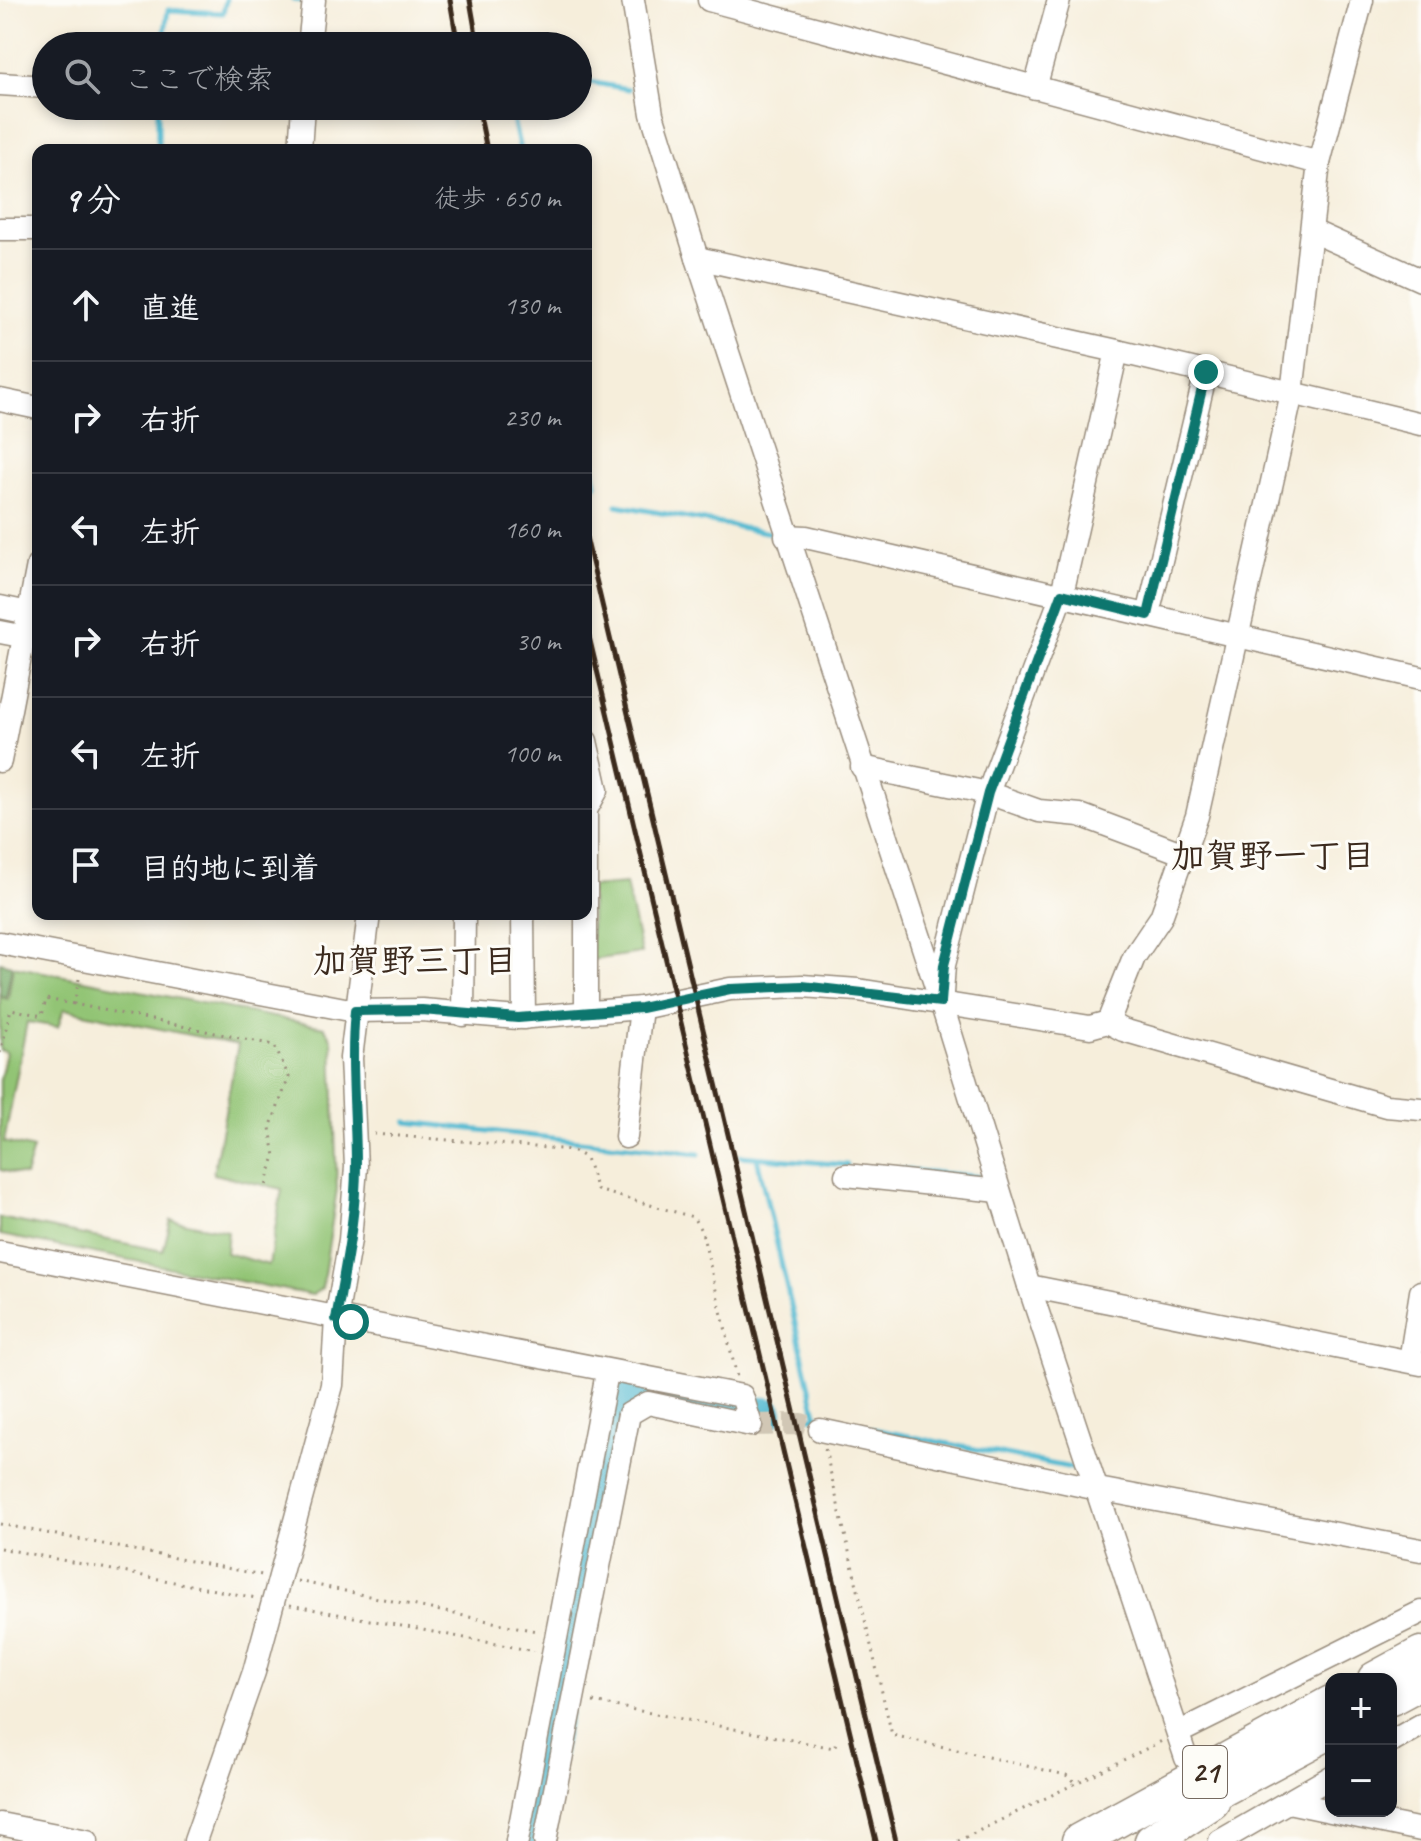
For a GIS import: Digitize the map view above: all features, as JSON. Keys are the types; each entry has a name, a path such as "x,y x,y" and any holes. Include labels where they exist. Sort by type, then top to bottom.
{"highway":[{"path":"1386,1673 1421,1654"},
{"path":"1397,1695 1421,1682"},
{"name":"21","path":"1079,1841 1325,1706"},
{"name":"21","path":"1126,1841 1325,1734"},
{"name":"21","path":"1152,1841 1199,1813 1230,1786"},
{"name":"21","path":"1057,1841 1148,1793 1162,1796"}],"street":[{"path":"311,32 314,0"},
{"path":"633,0 652,114 697,258 941,1002 1029,1286 1155,1667 1180,1732 1186,1758"},
{"path":"1035,88 1059,0"},
{"path":"1108,1022 1134,957 1161,917 1197,816 1292,393 1319,163 1362,0"},
{"path":"720,2 1319,163"},
{"path":"0,84 32,86"},
{"path":"300,144 302,120"},
{"path":"0,229 32,229"},
{"path":"1312,231 1421,280"},
{"path":"697,258 1117,351 1421,424"},
{"path":"941,1002 944,965 988,793 1062,594 1117,351"},
{"path":"1148,615 1206,372"},
{"path":"0,400 32,407"},
{"path":"786,536 806,537 1062,594 1421,678"},
{"path":"0,607 32,614"},
{"path":"0,632 31,638 0,761"},
{"path":"862,767 988,793 1039,811 1080,815 1184,854"},
{"path":"592,768 597,790 592,799"},
{"path":"195,1841 254,1672 332,1385 336,1319 350,1240 356,1167 351,1058 368,920"},
{"path":"463,1015 464,920"},
{"path":"523,920 524,1018"},
{"path":"586,920 586,1013"},
{"path":"0,943 355,1011 422,1010 524,1018 641,1008 730,989 802,986 941,1002 1090,1027 1108,1022 1123,1030 1386,1106 1421,1109"},
{"path":"626,1137 641,1008"},
{"path":"846,1175 999,1191"},
{"path":"0,1252 607,1373 745,1406 751,1425 648,1403 629,1414 545,1841"},
{"path":"1029,1286 1415,1362 1421,1292"},
{"path":"517,1841 607,1373"},
{"path":"820,1430 1098,1489 1421,1550"},
{"path":"1180,1732 1421,1612"},
{"path":"1397,1739 1421,1725"},
{"path":"1212,1837 1288,1802 1325,1780"},
{"path":"1288,1802 1421,1830"},
{"path":"0,1824 87,1841"}],"path":[{"path":"74,1004 80,972"},
{"path":"0,1053 11,1009 42,1016 46,999 274,1045 289,1077 270,1128 275,1156 266,1186"},
{"path":"355,1134 572,1150 586,1158 597,1190 693,1217 702,1232 745,1406"},
{"path":"820,1430 892,1735 1066,1775 1077,1783"},
{"path":"573,1699 834,1748 836,1743"},
{"path":"958,1841 1180,1732"}],"green space":[{"path":"626,884 641,953 591,960 592,887"},
{"path":"0,962 12,965 6,997 0,996"},
{"path":"13,966 324,1027 332,1040 337,1189 322,1288 312,1295 0,1235 0,1218 163,1251 171,1220 228,1231 226,1253 269,1265 282,1189 213,1174 238,1045 64,1009 58,1027 27,1022 4,1142 33,1149 25,1176 0,1170 0,1080 6,1052 0,1050 0,997 8,999"}],"waterway":[{"path":"165,32 168,10 223,13 226,0"},
{"path":"294,0 304,1"},
{"path":"592,83 628,89"},
{"path":"158,120 158,144"},
{"path":"513,120 519,144"},
{"path":"592,466 596,484 592,489"},
{"path":"617,505 771,533"},
{"path":"0,620 7,622"},
{"path":"407,1122 699,1154"},
{"path":"741,1156 847,1165"},
{"path":"757,1158 817,1418"},
{"path":"897,1169 983,1177"},
{"path":"531,1841 615,1415 633,1395 649,1391 741,1412 767,1413"},
{"path":"801,1415 1082,1470"}],"tunnel":[{"path":"751,1425 801,1424 820,1430"}],"railway":[{"path":"450,0 456,32"},
{"path":"470,0 476,32"},
{"path":"481,120 486,144"},
{"path":"592,562 896,1841"},
{"path":"592,649 876,1841"}],"district":[{"name":"加賀野一丁目","path":"1273,855"},
{"name":"加賀野三丁目","path":"415,960"}],"route":[{"path":"351,1322 336,1319 350,1240 356,1167 351,1058 355,1011 422,1010 518,1018 641,1008 730,989 802,986 858,990 941,1002 944,965 988,793 1062,594 1148,615 1206,372"}]}
